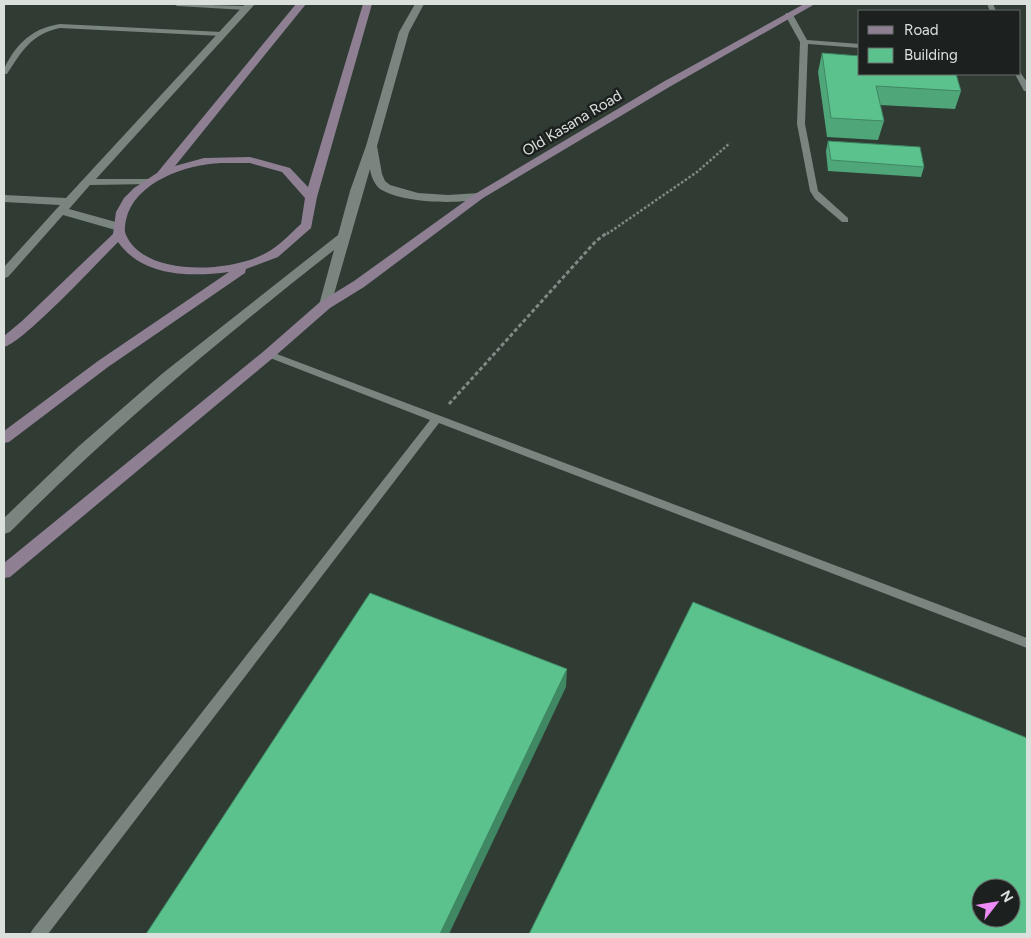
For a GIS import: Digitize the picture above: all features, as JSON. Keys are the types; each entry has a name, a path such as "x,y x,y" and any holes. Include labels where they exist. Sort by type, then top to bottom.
{"main road":[{"path":"160,176 301,4"},
{"path":"311,197 286,170 250,160 205,161 175,169 147,182 124,205 119,214 119,231 134,255 166,269 219,271 248,265 270,256 307,225 311,197 368,4"},
{"name":"Old Kasana Road","path":"4,572 325,305 360,284 479,196 667,84 810,4"},
{"path":"4,342 27,324 119,231"},
{"path":"4,438 103,364 248,265"}],"street":[{"path":"325,305 356,191 372,146 404,32 419,4"},
{"path":"4,274 248,6"},
{"path":"372,146 376,174 380,183 387,188 415,197 440,199 479,196"},
{"path":"87,182 147,182"},
{"path":"4,198 65,206 119,231"},
{"path":"4,528 132,406 238,317 343,237"}],"lane":[{"path":"177,4 248,6"},
{"path":"789,15 804,42 801,124 814,191 818,198 845,220"},
{"path":"4,72 30,35 48,27 222,34"},
{"path":"804,42 858,46"},
{"path":"1020,75 1027,89"},
{"path":"268,354 1027,643"},
{"path":"38,934 437,418"}],"path":[{"path":"437,418 596,242 697,172 730,143"}],"building":[{"path":"822,53 858,56 858,75 956,75 961,91 876,86 884,121 831,118"},
{"path":"828,141 920,147 924,167 831,160"},
{"path":"370,593 567,669 440,934 146,934"},
{"path":"693,602 1027,738 1027,934 529,934"}]}
